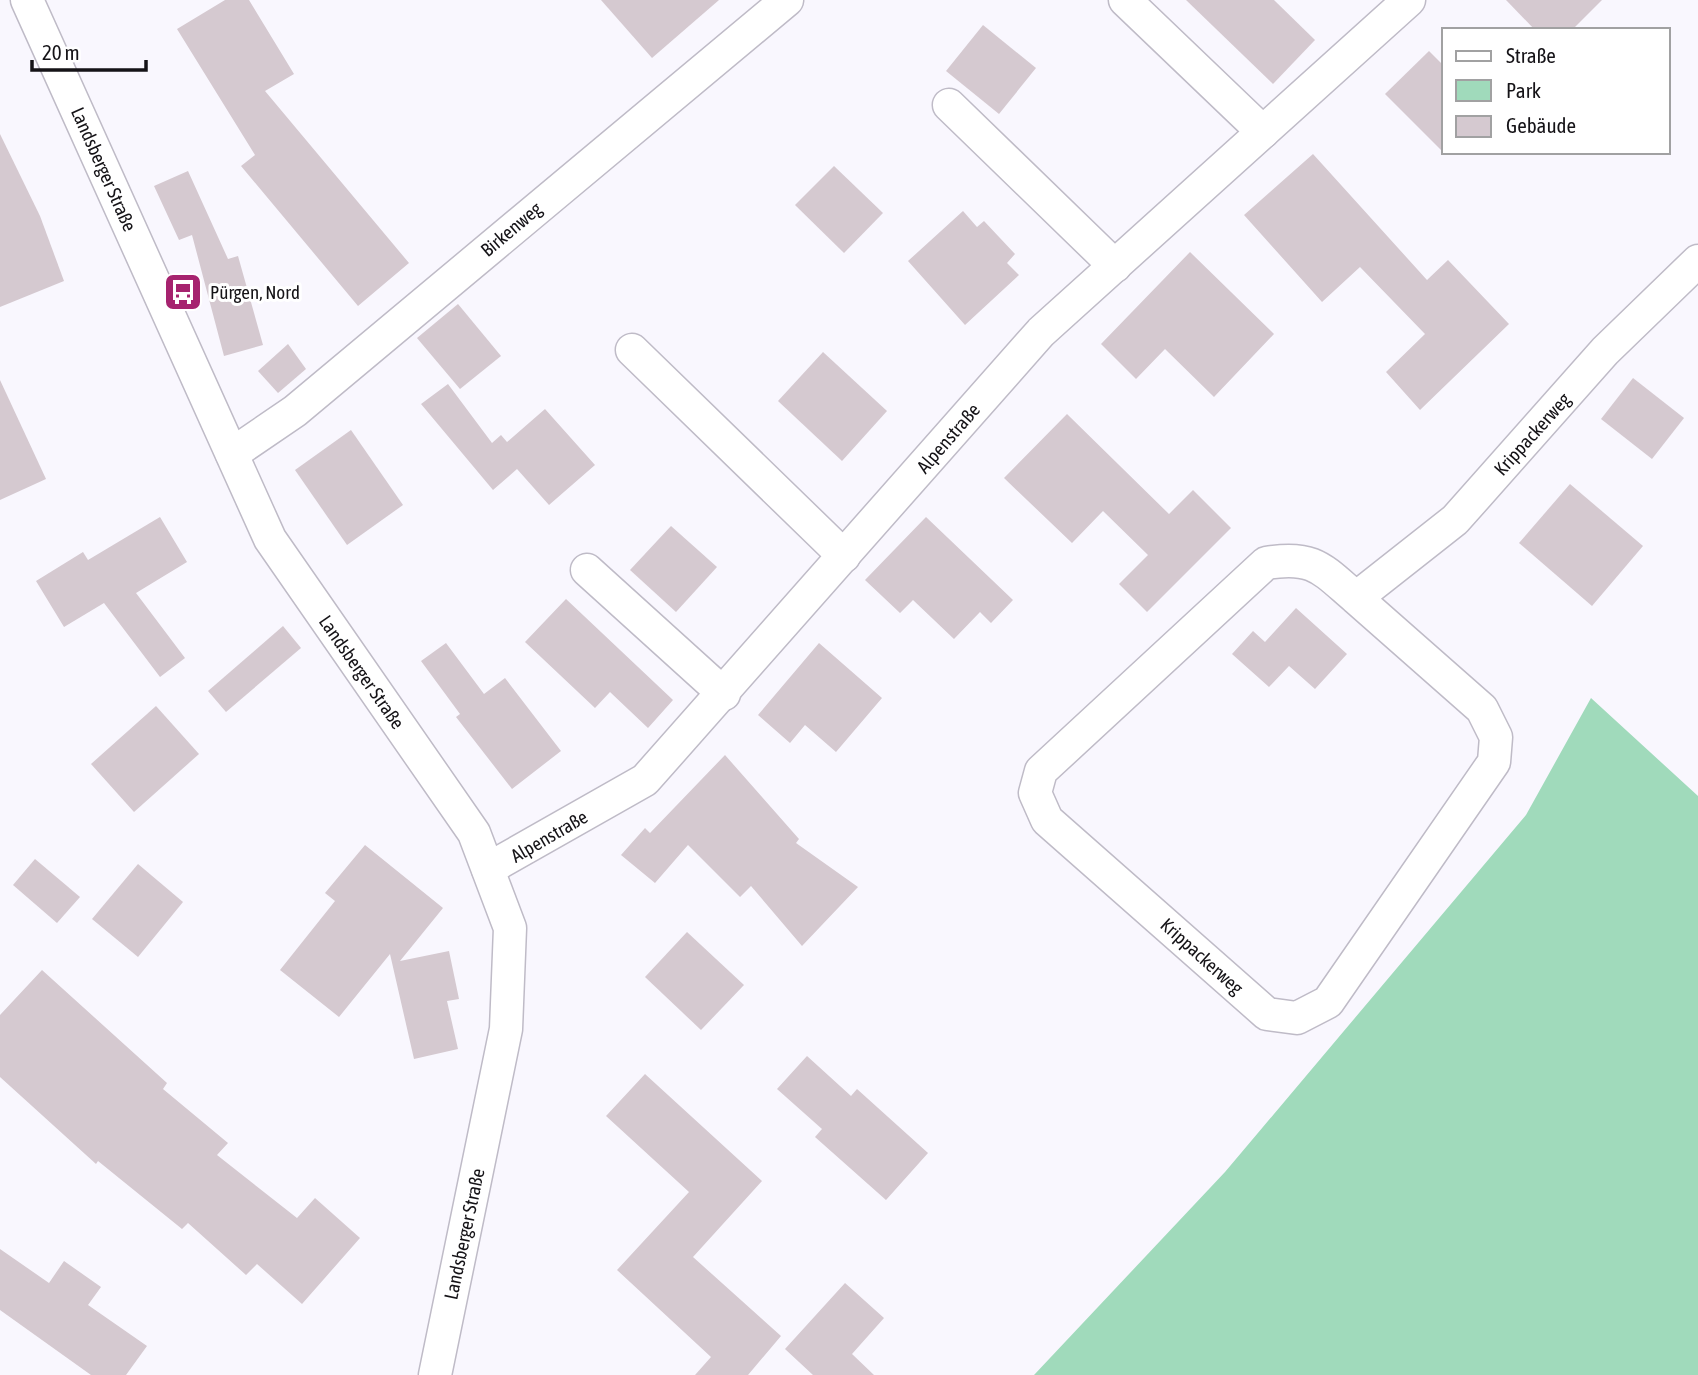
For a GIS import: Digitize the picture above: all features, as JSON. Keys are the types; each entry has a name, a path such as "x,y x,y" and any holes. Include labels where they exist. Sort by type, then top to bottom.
{"street":[{"name":"Landsberger Straße","path":"27,0 270,538 474,833 510,929 506,1029 435,1375"},
{"name":"Birkenweg","path":"232,454 295,411 787,0"},
{"path":"1125,0 1263,132"},
{"name":"Alpenstraße","path":"488,869 645,780 724,694 1041,332 1409,0"},
{"path":"949,105 1115,265"},
{"name":"Krippackerweg","path":"1356,598 1455,520 1605,351 1698,261"},
{"path":"632,350 844,556"},
{"name":"Krippackerweg","path":"1293,559 1318,566 1356,598 1482,709 1496,737 1494,762 1328,1002 1297,1018 1267,1014 1047,820 1035,793 1041,771 1266,563 1293,559"},
{"path":"587,570 724,694"}],"green space":[{"path":"1591,698 1698,796 1698,1375 1034,1375 1225,1172 1526,815"}],"building":[{"path":"225,0 249,0 294,74 265,91 409,263 358,306 241,166 255,155 177,29"},
{"path":"601,0 719,0 652,58"},
{"path":"1186,0 1274,0 1315,40 1273,84"},
{"path":"1506,0 1602,0 1574,28 1533,28"},
{"path":"983,25 1036,68 999,114 946,71"},
{"path":"1429,51 1442,64 1442,151 1385,94"},
{"path":"0,134 40,216 64,281 0,307"},
{"path":"1313,154 1427,280 1448,260 1509,324 1420,410 1386,372 1425,334 1360,267 1322,302 1244,215"},
{"path":"834,166 883,213 844,253 795,205"},
{"path":"188,171 228,259 238,256 263,345 224,356 192,235 179,240 154,186"},
{"path":"963,211 977,227 984,221 1015,254 1007,263 1019,275 965,325 908,261"},
{"path":"1190,252 1274,334 1214,397 1165,349 1136,379 1101,344"},
{"path":"458,304 501,356 460,389 417,338"},
{"path":"288,344 306,369 278,393 258,371"},
{"path":"823,352 887,411 842,461 778,401"},
{"path":"1633,378 1684,418 1652,459 1601,419"},
{"path":"0,380 46,479 0,500"},
{"path":"448,384 492,443 501,435 507,442 545,409 595,465 549,505 517,469 493,490 421,404"},
{"path":"1067,414 1169,514 1193,490 1231,528 1147,612 1119,584 1148,555 1103,511 1072,543 1004,478"},
{"path":"351,430 403,505 347,545 295,470"},
{"path":"1570,484 1643,546 1592,606 1519,543"},
{"path":"160,517 187,562 136,593 185,658 160,677 104,603 64,627 36,581 83,552 88,560"},
{"path":"926,517 1013,600 991,623 980,612 954,639 913,600 900,613 865,580"},
{"path":"671,526 717,567 676,612 630,570"},
{"path":"566,599 673,700 648,728 610,692 595,708 525,642"},
{"path":"1296,608 1347,654 1315,689 1289,666 1269,687 1232,654 1253,631 1265,642"},
{"path":"283,626 301,648 226,712 208,691"},
{"path":"446,643 484,694 505,678 561,751 512,789 456,717 460,714 421,661"},
{"path":"819,643 882,698 836,752 805,725 790,743 758,715"},
{"path":"156,706 199,754 134,812 91,764"},
{"path":"725,755 799,839 796,843 858,887 802,946 751,886 740,897 688,845 655,883 621,855 645,828 650,833"},
{"path":"365,845 443,908 400,961 449,951 459,999 447,1001 458,1049 414,1059 390,954 339,1017 280,970 335,901 325,893"},
{"path":"35,859 80,897 57,923 13,885"},
{"path":"138,864 183,902 138,957 92,919"},
{"path":"687,932 744,985 701,1030 645,977"},
{"path":"42,970 167,1083 163,1089 228,1143 217,1155 297,1218 315,1198 360,1238 302,1304 257,1264 246,1275 188,1223 182,1229 98,1161 96,1164 0,1077 0,1015"},
{"path":"807,1056 851,1096 857,1089 928,1153 886,1200 815,1137 822,1129 777,1089"},
{"path":"645,1074 762,1181 693,1257 781,1336 748,1375 695,1375 711,1357 617,1270 689,1192 606,1116"},
{"path":"0,1249 49,1283 64,1261 101,1287 88,1305 147,1346 126,1375 91,1375 0,1310"},
{"path":"845,1283 884,1318 852,1354 874,1375 813,1375 785,1349"}],"place":[{"name":"Pürgen, Nord","path":"183,292"}]}
